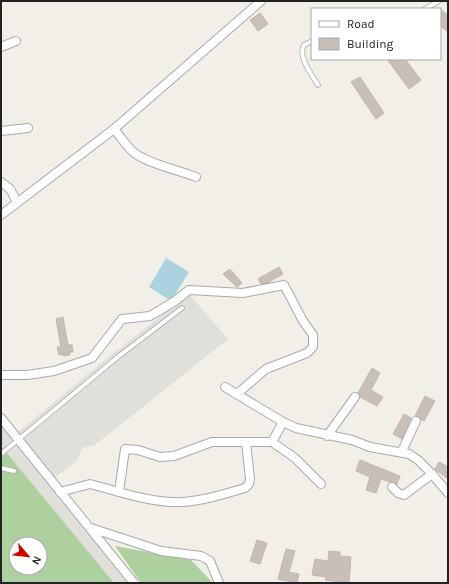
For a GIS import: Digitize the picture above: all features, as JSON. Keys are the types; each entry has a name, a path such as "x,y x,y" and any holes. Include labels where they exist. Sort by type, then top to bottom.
{"street":[{"path":"1,215 114,129 262,1"},
{"path":"1,47 16,41"},
{"path":"1,131 28,128"},
{"path":"114,129 132,151 140,156 155,164 165,165 196,177"},
{"path":"1,182 10,190 17,202"},
{"path":"1,375 27,375 54,371 92,358 122,319 150,316 190,290 242,293 284,285 303,321 313,334 313,348 307,353 266,369 238,393"},
{"path":"225,387 238,393 283,422 327,436 352,440 370,446 402,451 418,460 448,493"},
{"path":"327,436 355,397"},
{"path":"1,418 134,583"},
{"path":"402,451 416,421"},
{"path":"272,442 283,422"},
{"path":"119,492 125,449 138,450 160,457 174,456 212,442 272,442 295,458 321,484"},
{"path":"60,492 90,484 155,502 175,504 209,500 245,488 249,484 250,479 246,442"},
{"path":"392,487 398,493 404,495 432,474"},
{"path":"90,528 161,551 201,556 210,562 219,583"}],"lane":[{"path":"426,8 439,1"},
{"path":"311,42 304,45 302,50 303,57 318,85"},
{"path":"1,454 119,356 182,308"},
{"path":"1,468 14,471"}],"shaded area":[{"path":"189,294 228,339 95,445 82,448 78,460 48,482 129,583 1,583 1,425 12,437 106,359"}],"green space":[{"path":"1,446 114,583 1,583"},
{"path":"115,546 191,560 213,583 141,583"}],"water":[{"path":"166,258 189,272 171,301 149,287"}],"building":[{"path":"441,10 448,15 448,32 441,27"},
{"path":"260,13 268,24 258,31 250,20"},
{"path":"388,60 406,60 421,80 409,89"},
{"path":"360,77 384,113 376,119 351,82"},
{"path":"279,267 283,274 267,283 261,284 258,279"},
{"path":"230,269 242,283 237,287 223,274"},
{"path":"63,317 68,345 72,345 73,352 70,352 70,355 63,356 63,354 59,355 57,347 61,347 56,319"},
{"path":"372,368 380,373 371,390 383,397 377,406 360,397 358,393"},
{"path":"425,396 435,401 424,421 415,416"},
{"path":"404,414 411,418 402,439 393,434"},
{"path":"360,460 400,476 397,484 381,479 376,493 366,490 370,477 356,471"},
{"path":"439,462 448,467 448,479 435,469"},
{"path":"257,540 267,543 260,564 250,561"},
{"path":"286,549 295,551 289,572 299,574 297,583 278,579"},
{"path":"329,551 340,552 340,556 351,557 349,583 325,580 326,577 312,575 315,559 328,561"}]}
